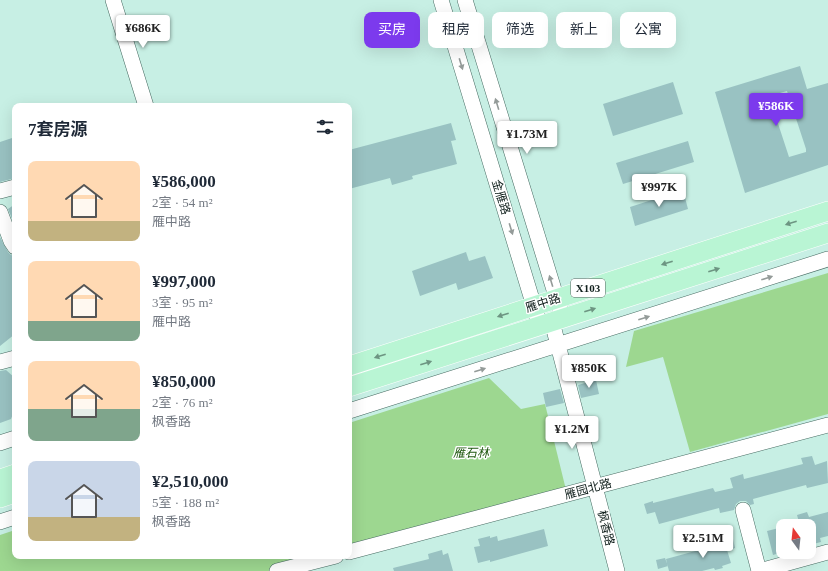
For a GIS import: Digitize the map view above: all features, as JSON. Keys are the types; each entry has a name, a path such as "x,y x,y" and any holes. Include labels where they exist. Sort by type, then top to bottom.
{"main road":[{"name":"雁中路","path":"352,365 828,211"},
{"name":"雁中路","path":"352,386 828,233"},
{"path":"0,479 12,475"},
{"path":"0,498 12,494"}],"street":[{"path":"113,0 145,103"},
{"name":"金雁路","path":"441,0 534,305 552,322"},
{"name":"金雁路","path":"465,0 556,298 552,322"},
{"path":"0,191 12,188"},
{"path":"0,212 12,242"},
{"path":"352,410 828,259"},
{"name":"枫香路","path":"552,322 616,571"},
{"path":"0,362 12,359"},
{"name":"雁园北路","path":"352,551 828,425"},
{"path":"0,443 12,439"},
{"path":"743,510 759,571 828,552"},
{"path":"0,522 12,518"},
{"path":"277,571 324,559"}],"green space":[{"path":"828,273 828,414 690,452 663,357 626,367 634,331"},
{"name":"雁石林","path":"489,378 521,409 545,404 567,494 352,551 352,422"},
{"path":"12,531 12,559 324,559 277,571 0,571 0,535"}],"building":[{"path":"800,66 807,89 828,83 828,165 745,193 715,92","holes":["787,91 806,152 789,157 769,96"]},
{"path":"673,82 683,114 613,136 603,104"},
{"path":"451,123 456,140 451,141 457,164 412,176 413,179 392,185 390,178 352,188 352,149"},
{"path":"12,138 12,179 0,182 0,142"},
{"path":"688,141 694,162 623,184 616,163"},
{"path":"683,190 688,209 635,226 630,207"},
{"path":"12,206 12,219 8,209"},
{"path":"0,237 8,252 12,255 12,336 0,346"},
{"path":"466,252 469,261 485,256 493,278 458,290 456,283 420,296 412,271"},
{"path":"6,370 12,375 12,416 11,419 0,423 0,371"},
{"path":"596,380 599,394 581,398 578,385"},
{"path":"560,389 564,403 546,407 543,393"},
{"path":"812,456 815,465 827,461 828,483 807,488 806,485 753,499 754,504 750,505 746,501 740,501 736,504 734,510 720,513 719,508 659,524 655,512 647,514 644,504 713,488 715,492 733,488 730,478 743,474 744,479 803,464 801,458"},
{"path":"807,512 809,517 828,512 828,536 820,538 821,542 816,543 816,519 798,519 797,515"},
{"path":"544,529 548,546 490,562 490,560 478,563 474,547 480,546 478,539 497,536 498,541"},
{"path":"776,529 776,554 773,555 767,531"},
{"path":"733,539 735,548 727,550 731,563 722,566 723,568 715,570 714,568 702,571 669,571 666,559 710,547 710,544 716,542 717,545"},
{"path":"442,550 443,555 448,553 453,571 394,571 393,568 429,559 428,554"},
{"path":"665,558 668,566 658,569 656,560"}]}
